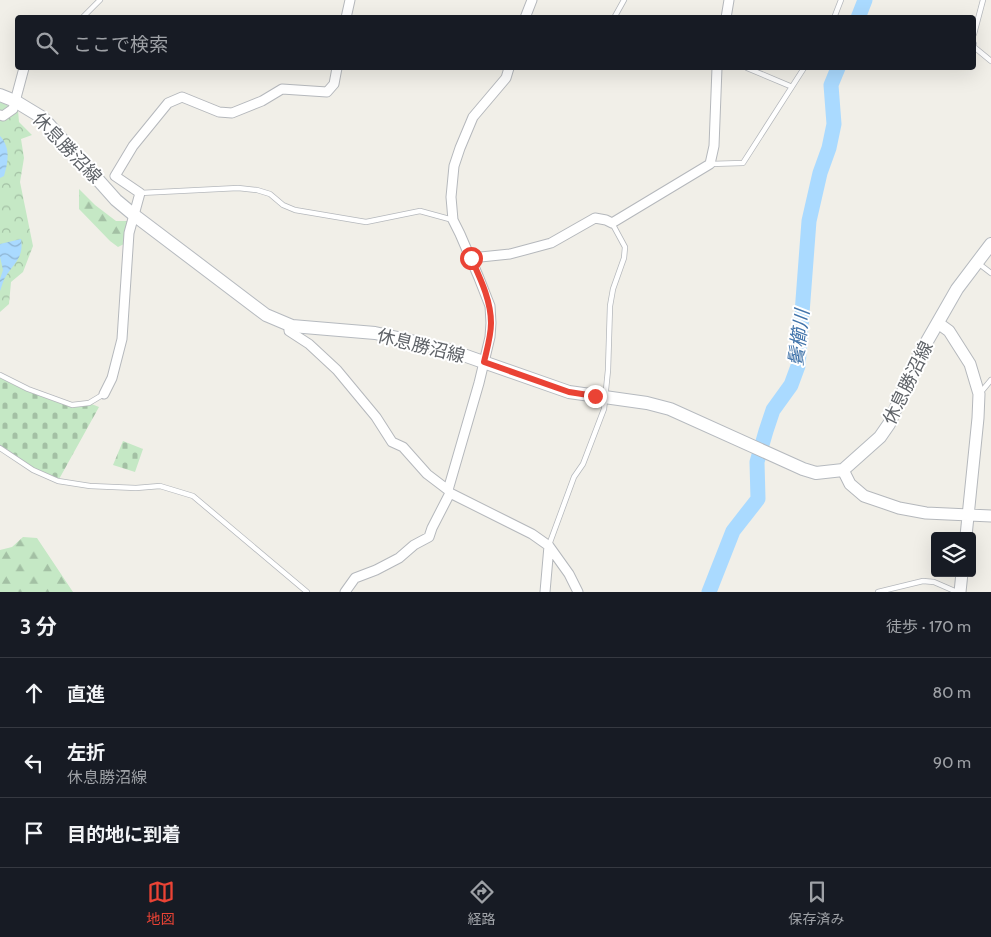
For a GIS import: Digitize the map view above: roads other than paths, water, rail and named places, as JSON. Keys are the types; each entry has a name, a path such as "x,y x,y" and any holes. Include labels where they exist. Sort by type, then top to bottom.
{"main road":[{"name":"休息勝沼線","path":"0,95 15,101 43,118 116,200 266,315 289,325 375,333 452,351 569,392 647,403 670,410 816,473 842,470 880,437 888,424 918,357 957,289 991,244"}],"street":[{"path":"347,15 350,0"},
{"path":"526,15 532,0"},
{"path":"726,15 729,0"},
{"path":"0,115 3,116 13,109 23,70"},
{"path":"104,394 112,378 122,339 129,233 140,193 115,176 133,146 168,103 182,97 219,112 232,113 262,101 282,89 327,92 334,84 337,70"},
{"path":"345,592 355,578 399,558 414,545 429,537 449,492 484,362 490,330 490,306 471,258 453,220 451,197 454,166 473,117 506,78 508,70"},
{"path":"471,258 510,254 551,243 595,218 612,223 710,164 714,146 717,70"},
{"path":"938,324 949,331 970,364 979,394 966,532"},
{"path":"289,325 289,331 309,344 346,380 376,417 392,442 403,447 427,474 449,492 532,534 549,546 569,574 578,592"},
{"path":"842,470 850,484 864,496 900,508 926,512 991,516"},
{"path":"545,592 549,546"},
{"path":"958,592 961,577"}],"lane":[{"path":"85,15 100,0"},
{"path":"616,15 624,0"},
{"path":"835,15 840,0"},
{"path":"976,26 983,0"},
{"path":"976,49 991,61"},
{"path":"752,70 790,86"},
{"path":"710,164 743,163 790,86 802,70"},
{"path":"140,193 238,188 257,190 270,194 283,205 295,210 339,218 366,222 420,212 453,220"},
{"path":"549,546 574,477 583,464 604,409 608,370 610,306 613,289 624,258 624,247 612,223"},
{"path":"977,262 991,273"},
{"path":"0,375 28,389 72,405 89,403 104,394"},
{"path":"979,394 988,386 991,380"},
{"path":"0,448 33,470 58,481 90,486 136,488 160,486 193,496 306,592"},
{"path":"878,592 923,581 934,582 958,592"}],"water":[{"path":"0,136 6,145 8,155 4,176 0,178"},
{"path":"21,239 20,255 5,278 0,291 0,279 3,270 0,244"}],"waterway":[{"name":"鬢櫛川","path":"859,15 865,0"},
{"name":"鬢櫛川","path":"709,592 733,531 758,499 757,462 766,431 773,410 791,385 798,366 809,221 834,124 831,85 837,70"}]}
